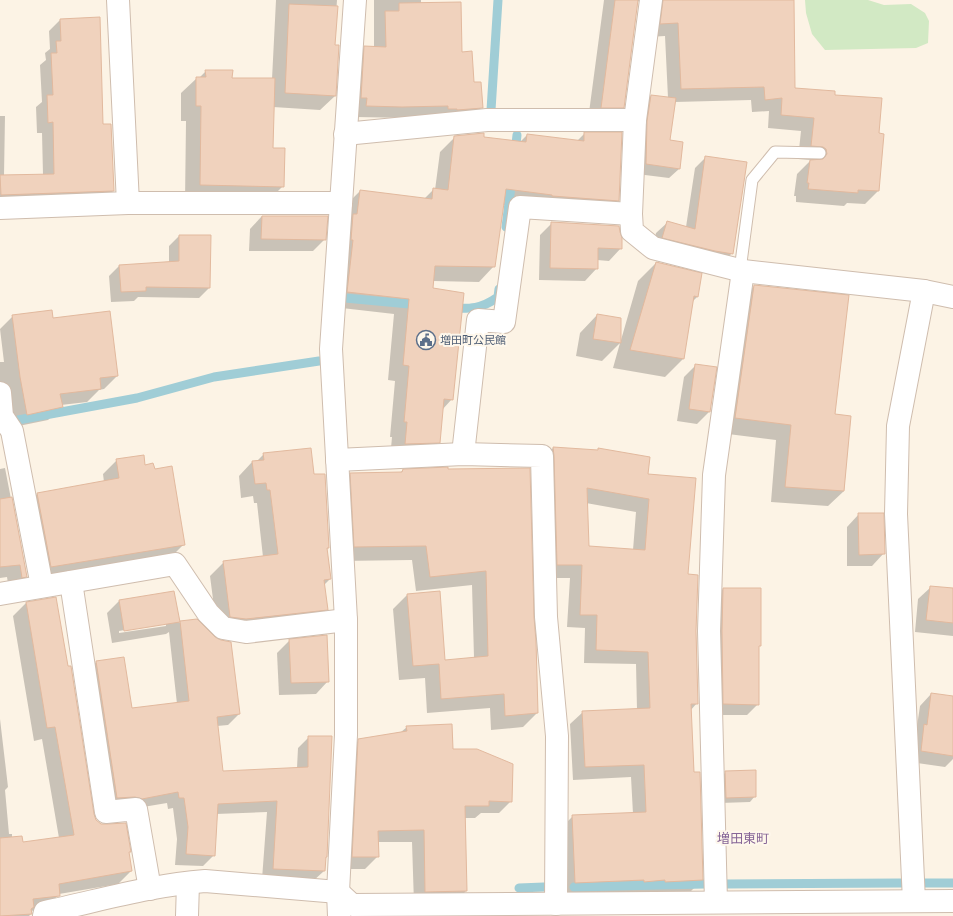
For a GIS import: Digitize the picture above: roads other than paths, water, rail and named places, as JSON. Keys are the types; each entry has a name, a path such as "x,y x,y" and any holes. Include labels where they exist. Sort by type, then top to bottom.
{"street":[{"path":"118,0 128,203"},
{"path":"339,916 338,892 346,735 346,620 331,349 354,0"},
{"path":"651,0 635,120 631,214 632,230 653,248 741,270 924,291 953,297"},
{"path":"345,134 487,120 635,120"},
{"path":"0,208 128,203 341,203"},
{"path":"463,454 478,320 504,322 520,208 631,214"},
{"path":"716,902 709,631 714,475 741,270"},
{"path":"44,916 45,912 150,889 205,881 338,892 352,905 481,910 556,904 630,909 716,902 781,909 934,905 896,514 898,426 924,291"},
{"path":"0,393 2,416 12,431 42,586"},
{"path":"337,460 463,454 542,456 546,618 557,736 556,904"},
{"path":"0,594 175,564 208,613 223,628 246,632 346,620"},
{"path":"71,582 106,812 136,809 150,889"},
{"path":"187,916 188,883"}],"lane":[{"path":"741,270 752,180 775,152 820,153"}],"waterway":[{"path":"491,110 498,0"},
{"path":"515,153 517,135"},
{"path":"506,227 512,178"},
{"path":"450,308 470,308 481,306 498,297 499,289"},
{"path":"345,298 420,305"},
{"path":"18,420 137,398 214,377 319,361"},
{"path":"724,884 901,883"},
{"path":"923,883 953,883"},
{"path":"574,887 704,884"},
{"path":"519,888 544,887"}],"place":[{"name":"増田町公民館","path":"426,340"}],"district":[{"name":"増田東町","path":"743,838"}]}
